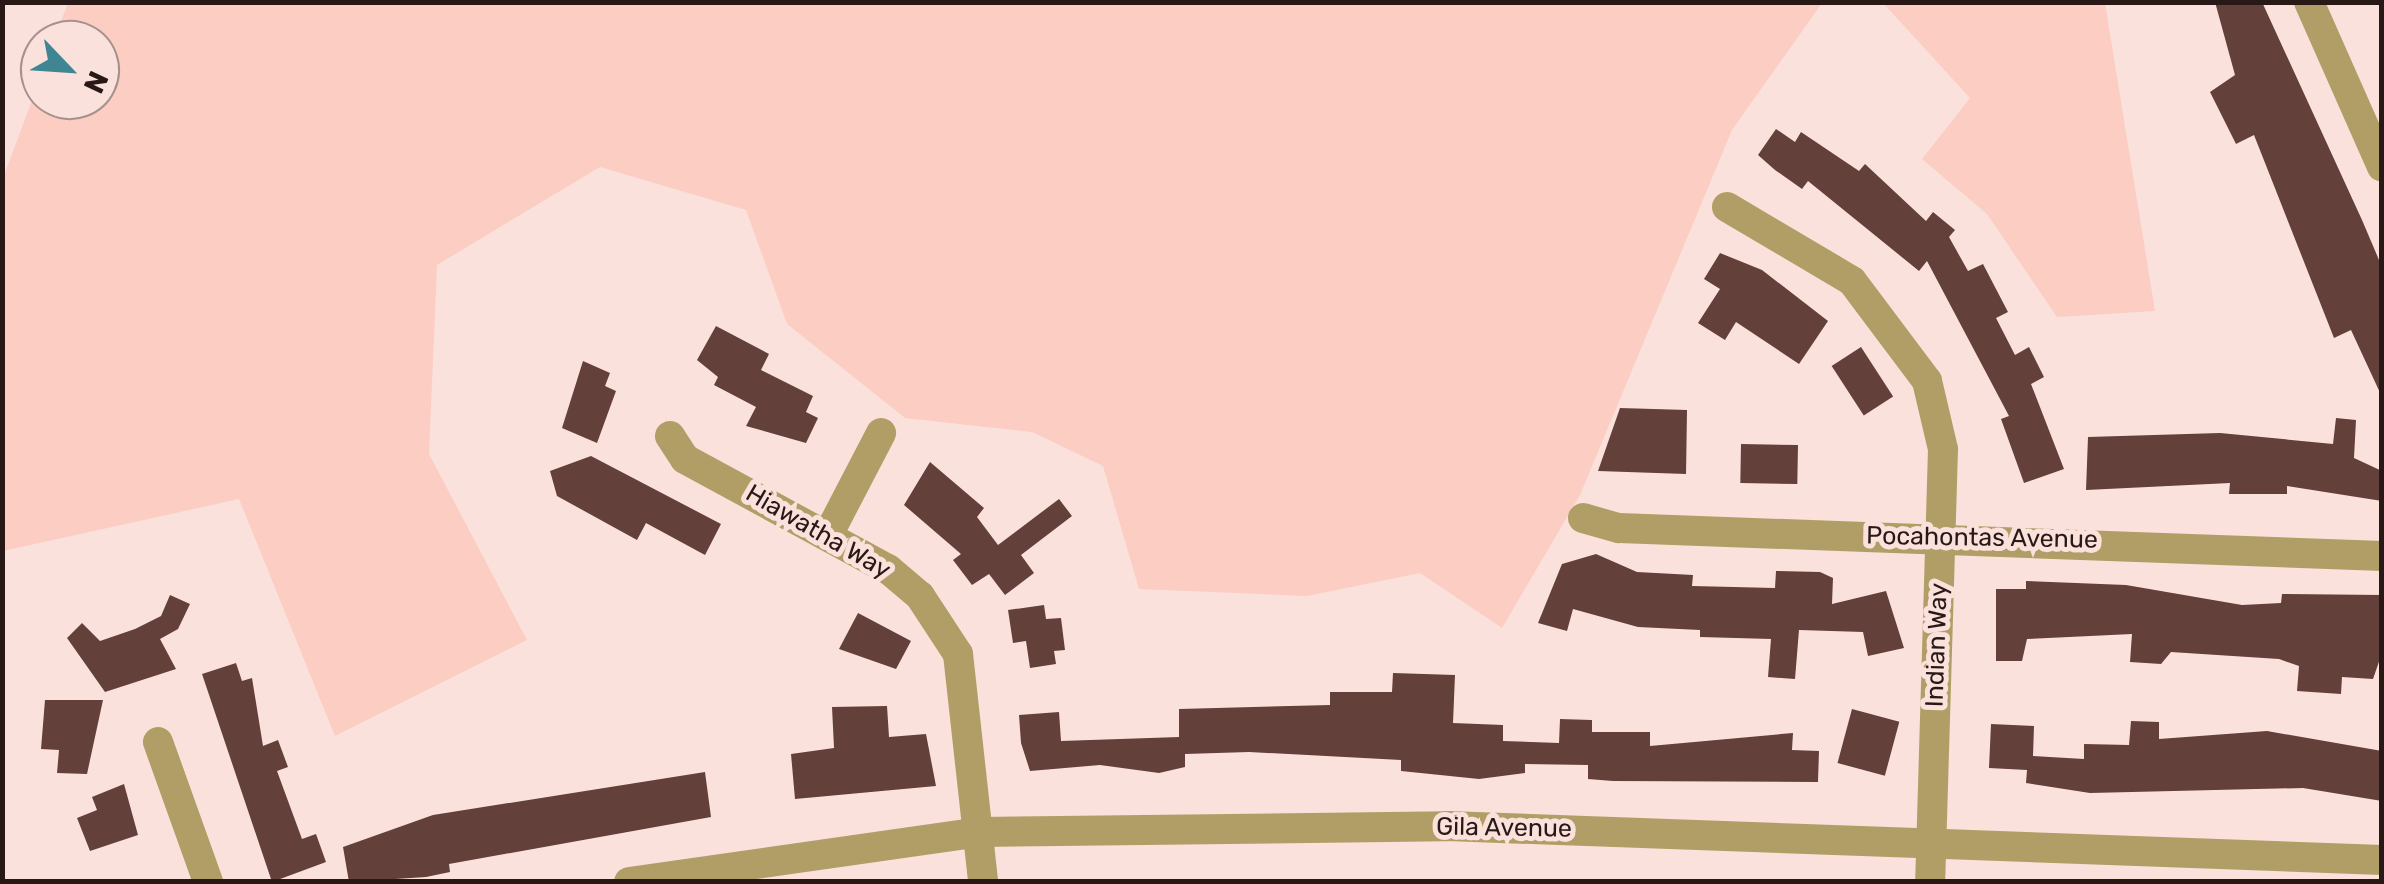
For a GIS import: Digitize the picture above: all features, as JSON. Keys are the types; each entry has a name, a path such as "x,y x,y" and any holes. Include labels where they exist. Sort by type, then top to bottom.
{"street":[{"path":"2309,2 2382,167"},
{"name":"Indian Way","path":"1726,207 1852,281 1904,339 1928,381 1943,449 1930,882"},
{"path":"828,534 881,433"},
{"name":"Hiawatha Way","path":"670,436 685,459 828,534 920,596 958,654 983,882"},
{"name":"Pocahontas Avenue","path":"1583,518 1619,528 2382,556"},
{"path":"158,742 208,882"},
{"name":"Gila Avenue","path":"629,882 979,832 1447,826 1932,840 2382,860"}],"shaded area":[{"path":"68,3 1822,3 1732,130 1580,495 1502,628 1420,573 1307,596 1139,589 1103,466 1032,432 905,418 787,324 746,210 600,167 437,265 429,454 527,640 335,736 239,499 3,551 2,181 25,120 120,120 120,20 62,20"},
{"path":"1883,3 2105,3 2155,311 2057,317 1987,214 1922,159 1970,98"}],"building":[{"path":"2215,2 2262,2 2382,267 2382,397 2351,330 2334,338 2254,135 2236,144 2210,92 2235,75"},
{"path":"1776,129 1795,142 1801,132 1859,171 1865,164 1926,221 1933,212 1955,230 1949,237 1968,271 1983,264 2008,312 1996,318 2015,355 2029,347 2044,377 2031,384 2064,469 2024,483 2001,419 2009,416 1927,261 1919,271 1808,181 1802,189 1775,170 1758,155"},
{"path":"1720,253 1762,270 1828,321 1799,364 1736,322 1725,340 1698,323 1720,289 1704,279"},
{"path":"716,326 769,354 761,370 813,396 806,412 818,418 806,443 746,426 756,407 714,385 718,377 697,360"},
{"path":"1861,347 1893,396 1864,416 1832,366"},
{"path":"583,361 610,373 605,386 616,391 597,443 562,428"},
{"path":"1620,408 1687,410 1686,474 1598,471"},
{"path":"2336,418 2356,420 2354,458 2382,471 2382,501 2287,486 2287,494 2229,494 2230,483 2086,490 2088,437 2220,433 2333,444"},
{"path":"1741,444 1798,445 1797,484 1740,483"},
{"path":"591,456 721,524 705,555 646,523 637,540 557,496 550,471"},
{"path":"930,462 984,508 977,517 998,545 1059,499 1072,516 1021,555 1034,573 1005,595 989,574 972,585 953,560 961,554 904,505"},
{"path":"1596,554 1637,572 1693,575 1692,586 1775,588 1776,571 1820,572 1833,578 1832,604 1886,591 1904,648 1868,656 1863,632 1799,630 1795,679 1768,677 1771,639 1700,637 1700,630 1638,627 1573,609 1567,631 1538,623 1562,564"},
{"path":"2026,581 2126,585 2242,605 2281,603 2282,594 2382,595 2382,653 2373,679 2342,677 2341,694 2297,691 2299,666 2279,659 2171,652 2161,664 2130,662 2132,634 2027,639 2022,661 1996,661 1996,589 2026,589"},
{"path":"170,595 190,604 178,629 160,639 176,669 105,692 67,638 82,623 100,641 135,629 161,616"},
{"path":"1044,605 1046,619 1061,618 1065,650 1054,651 1056,664 1030,668 1026,641 1013,643 1008,610"},
{"path":"858,613 911,641 896,669 839,649"},
{"path":"236,663 242,681 252,678 263,746 278,740 288,767 277,771 302,839 316,834 326,862 272,882 202,674"},
{"path":"1393,673 1455,675 1453,723 1503,725 1503,741 1559,743 1560,719 1592,720 1592,732 1650,732 1650,746 1793,733 1792,750 1819,751 1818,782 1613,781 1588,779 1588,765 1525,764 1525,773 1479,779 1401,771 1401,760 1249,752 1185,754 1185,767 1159,773 1100,765 1030,771 1021,743 1019,715 1059,712 1061,741 1179,737 1179,709 1330,705 1330,692 1392,692"},
{"path":"45,700 103,700 87,774 57,773 59,750 41,749"},
{"path":"887,706 889,737 926,734 936,786 795,799 791,754 834,748 832,707"},
{"path":"1852,709 1899,722 1885,776 1838,763"},
{"path":"2131,721 2159,722 2159,739 2267,731 2382,751 2382,801 2303,788 2090,793 2026,783 2027,770 1989,768 1991,724 2034,726 2033,756 2084,759 2084,744 2129,745"},
{"path":"705,772 711,817 449,864 450,872 426,877 349,882 343,847 433,815"},
{"path":"124,784 138,835 90,851 77,818 97,810 92,797"}]}
